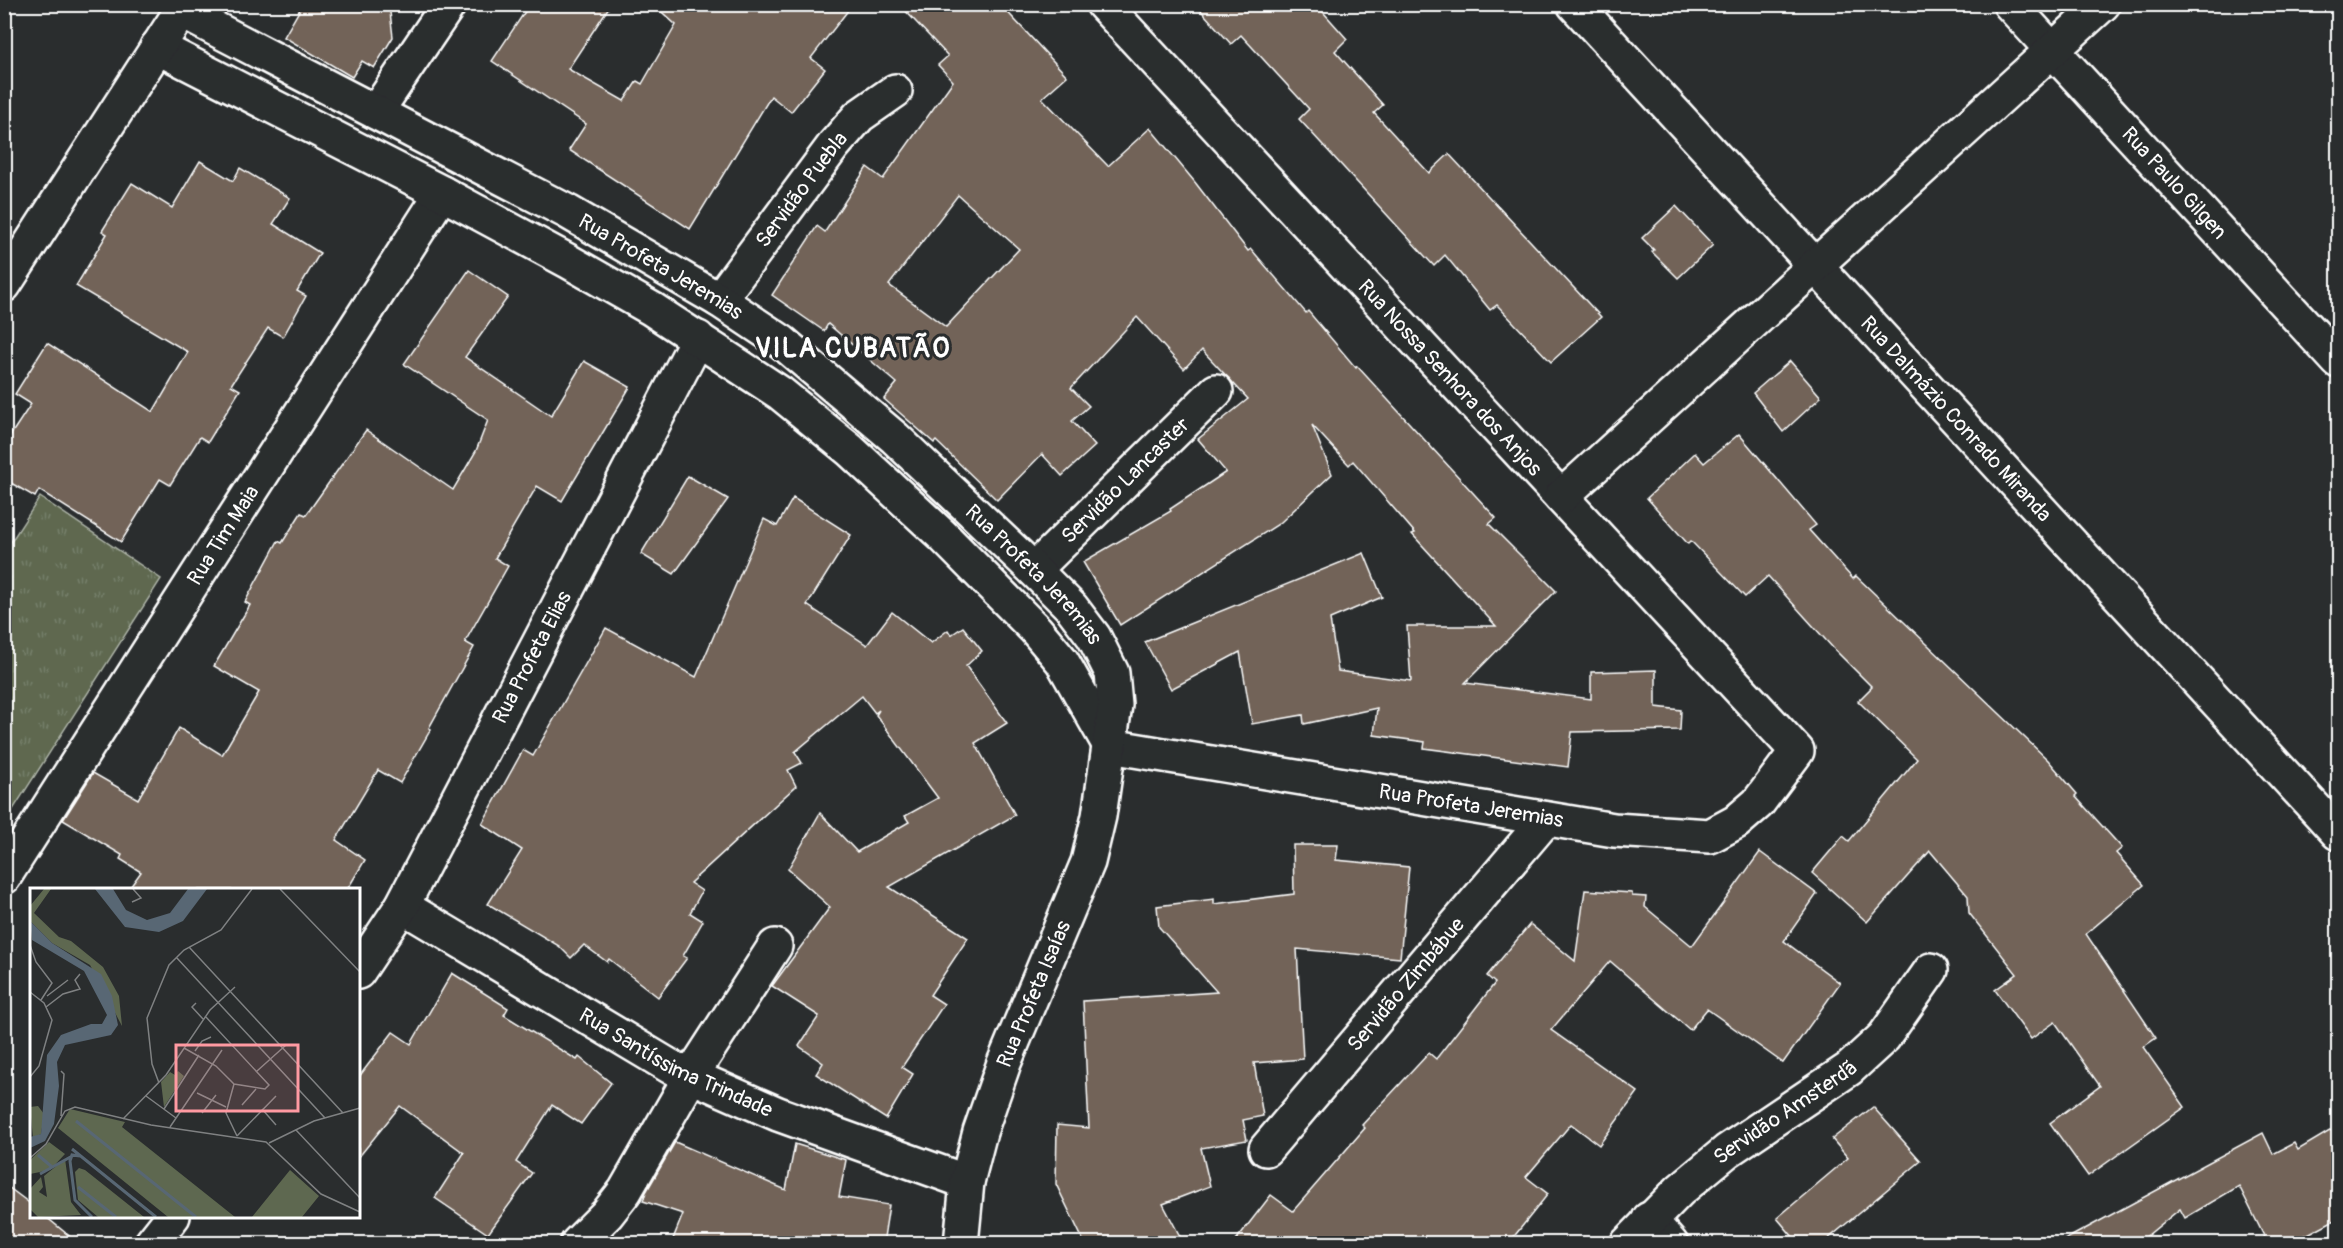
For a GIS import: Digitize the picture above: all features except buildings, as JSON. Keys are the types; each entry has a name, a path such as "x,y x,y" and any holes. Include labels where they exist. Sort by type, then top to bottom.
{"street":[{"path":"376,112 448,4"},
{"name":"Rua Nossa Senhora dos Anjos","path":"1103,4 1797,751"},
{"name":"Rua Dalmázio Conrado Miranda","path":"1574,4 2338,833"},
{"name":"Rua Paulo Gilgen","path":"2010,4 2338,361"},
{"path":"1561,497 2103,4"},
{"path":"4,285 184,8"},
{"name":"Rua Profeta Jeremias","path":"184,8 568,212 719,300 782,342 836,385 895,438 1072,608 1094,637 1112,673 1115,705 1110,746"},
{"name":"Rua Profeta Jeremias","path":"157,47 442,193 568,261 652,309 780,393 850,450 997,589 1036,630 1062,661 1110,746"},
{"name":"Servidão Puebla","path":"698,338 719,300 834,145 859,117 895,91"},
{"name":"Rua Tim Maia","path":"4,877 442,193"},
{"name":"Rua Profeta Elias","path":"360,969 402,906 698,338"},
{"name":"Servidão Lancaster","path":"1034,570 1216,391"},
{"name":"Rua Profeta Jeremias","path":"1110,746 1614,830 1710,836 1736,822 1758,803 1797,751"},
{"name":"Rua Profeta Isaías","path":"962,1244 967,1182 980,1132 1004,1063 1088,862 1099,816 1110,746"},
{"name":"Servidão Zimbábue","path":"1266,1149 1546,819"},
{"name":"Rua Santíssima Trindade","path":"402,906 671,1067 778,1114 967,1182"},
{"path":"577,1244 607,1214 625,1191 691,1076 775,946"},
{"name":"Servidão Amsterdã","path":"1627,1244 1680,1190 1727,1151 1850,1069 1884,1037 1931,970"},
{"path":"151,1244 171,1218"},
{"path":"1649,1220 1671,1244"}],"green space":[{"path":"40,497 161,579 5,822 5,551"}],"district":[{"name":"VILA CUBATÃO","path":"853,348"}]}
